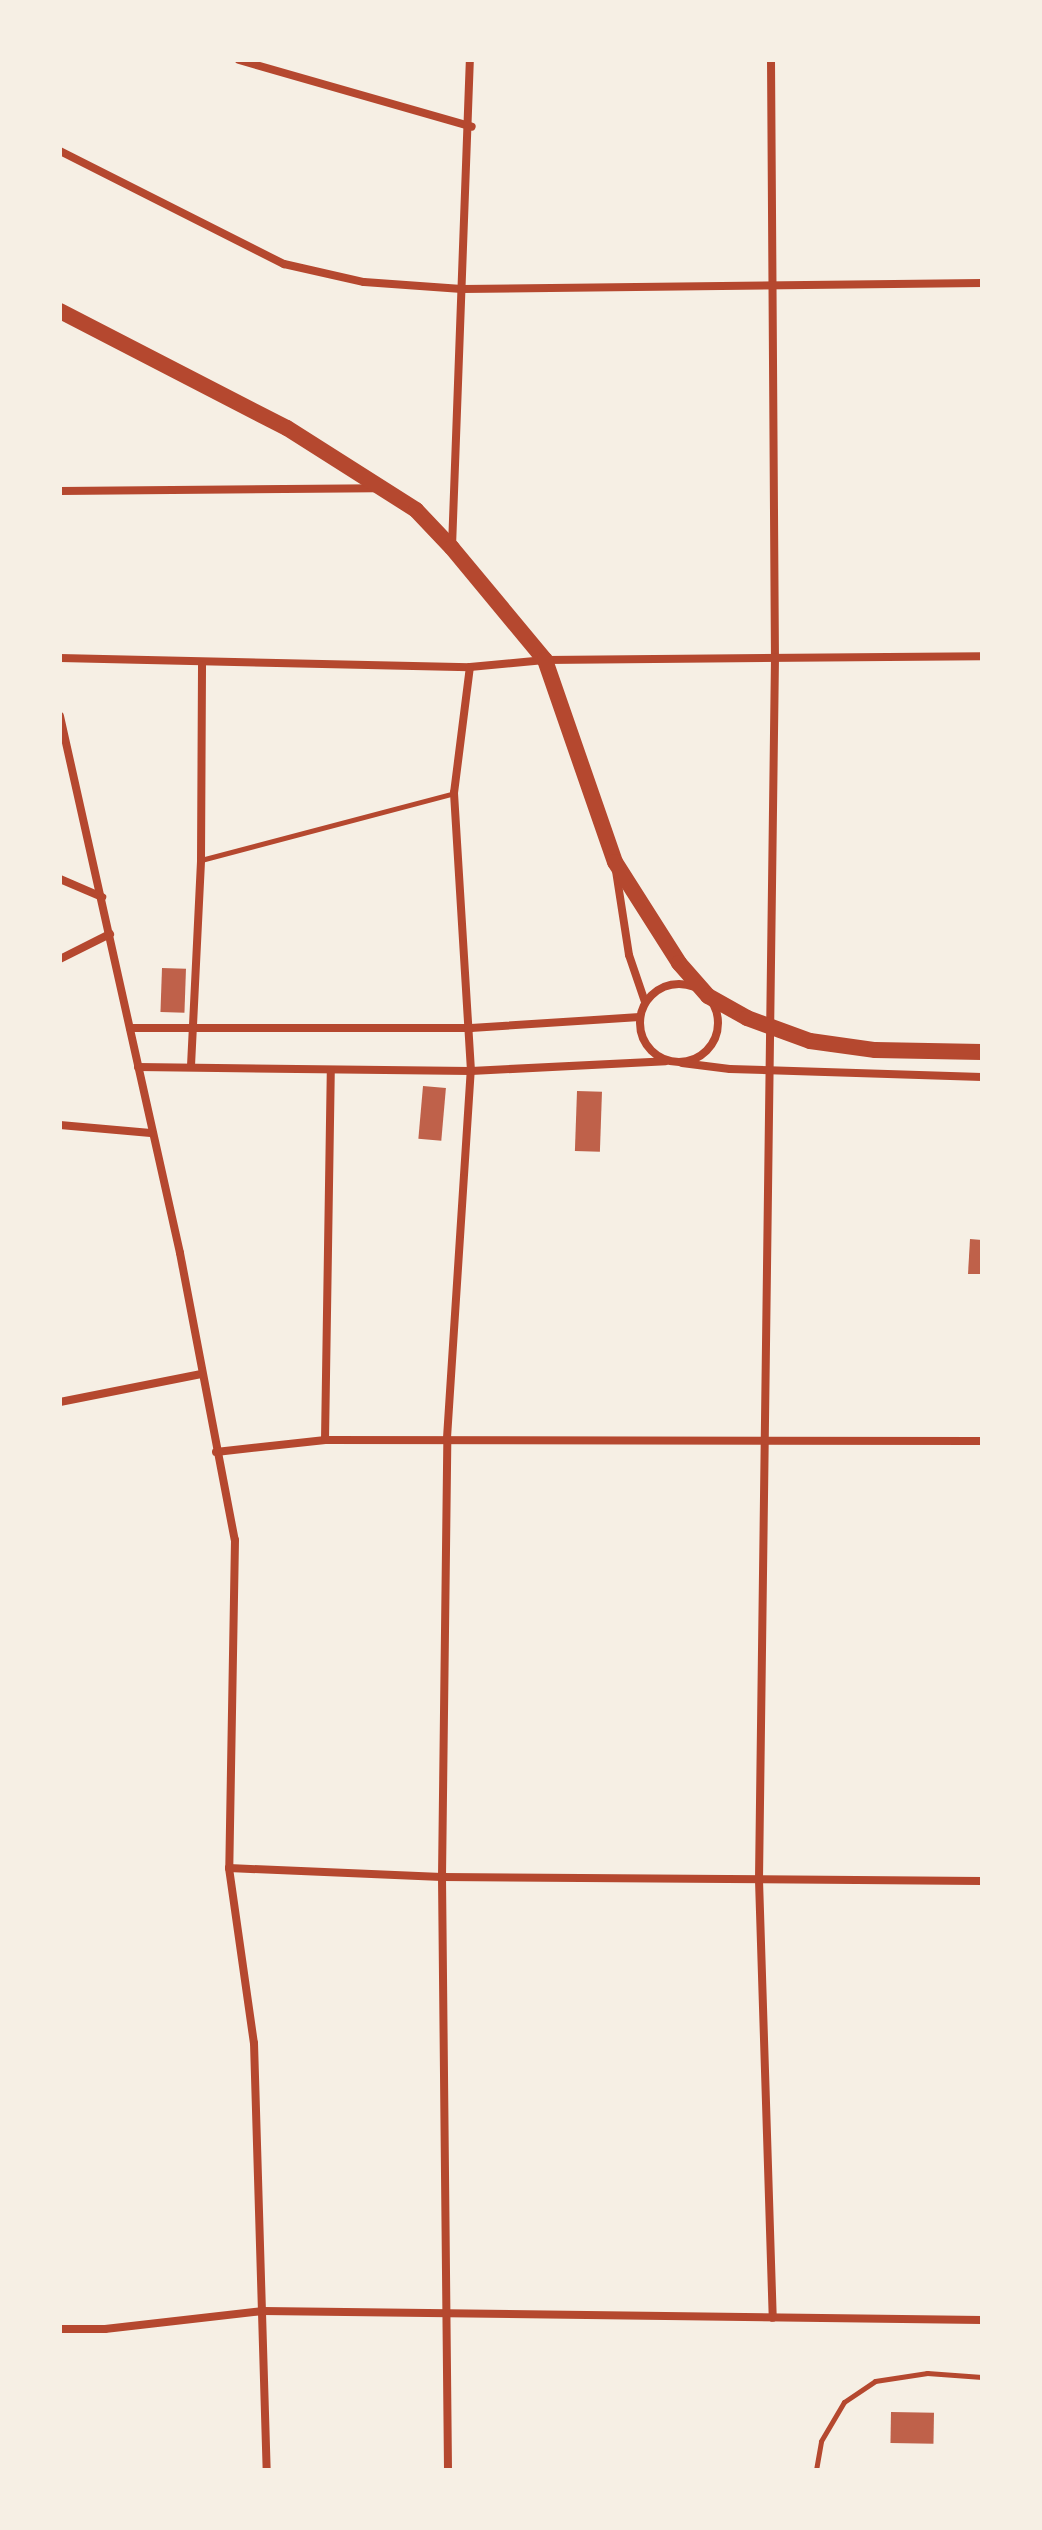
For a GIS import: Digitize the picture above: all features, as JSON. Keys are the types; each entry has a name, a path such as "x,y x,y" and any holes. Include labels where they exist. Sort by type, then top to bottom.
{"main road":[{"path":"60,311 287,428 416,510 452,548 545,660 615,862 679,963 708,996 810,1041 875,1050 982,1052"}],"street":[{"path":"239,60 472,127"},
{"path":"452,548 472,127 470,60"},
{"path":"771,60 769,285 775,657 759,1880 773,2318"},
{"path":"60,151 284,264 364,282 462,289 982,283"},
{"path":"60,491 382,488"},
{"path":"60,658 202,665 470,667 545,660 982,656"},
{"path":"191,1066 201,860 202,665"},
{"path":"448,2470 450,2317 442,1877 447,1438 471,1071 471,1028 454,793 470,667"},
{"path":"60,716 180,1253 235,1540 238,1592 229,1868 254,2043 267,2470"},
{"path":"615,862 629,955 645,1002 640,1017 642,1039 666,1061"},
{"path":"60,879 102,897"},
{"path":"60,959 110,934"},
{"path":"645,1002 675,984 708,996 716,1008 716,1037 696,1059 682,1063"},
{"path":"130,1028 193,1025 471,1028 640,1017"},
{"path":"138,1067 471,1071 666,1061 982,1077"},
{"path":"325,1440 331,1070"},
{"path":"60,1125 151,1133"},
{"path":"60,1402 201,1374"},
{"path":"216,1452 325,1440 447,1438 982,1441"},
{"path":"229,1868 442,1877 982,1881"},
{"path":"60,2329 105,2329 263,2311 450,2317 982,2320"}],"lane":[{"path":"201,860 454,793"},
{"path":"816,2470 821,2441 844,2402 875,2381 927,2373 982,2377"}],"building":[{"path":"162,968 186,969 184,1013 160,1012"},
{"path":"423,1086 446,1088 441,1141 418,1139"},
{"path":"577,1091 602,1092 600,1152 575,1151"},
{"path":"970,1239 982,1240 982,1274 968,1274"},
{"path":"891,2412 934,2413 933,2444 890,2443"}]}
